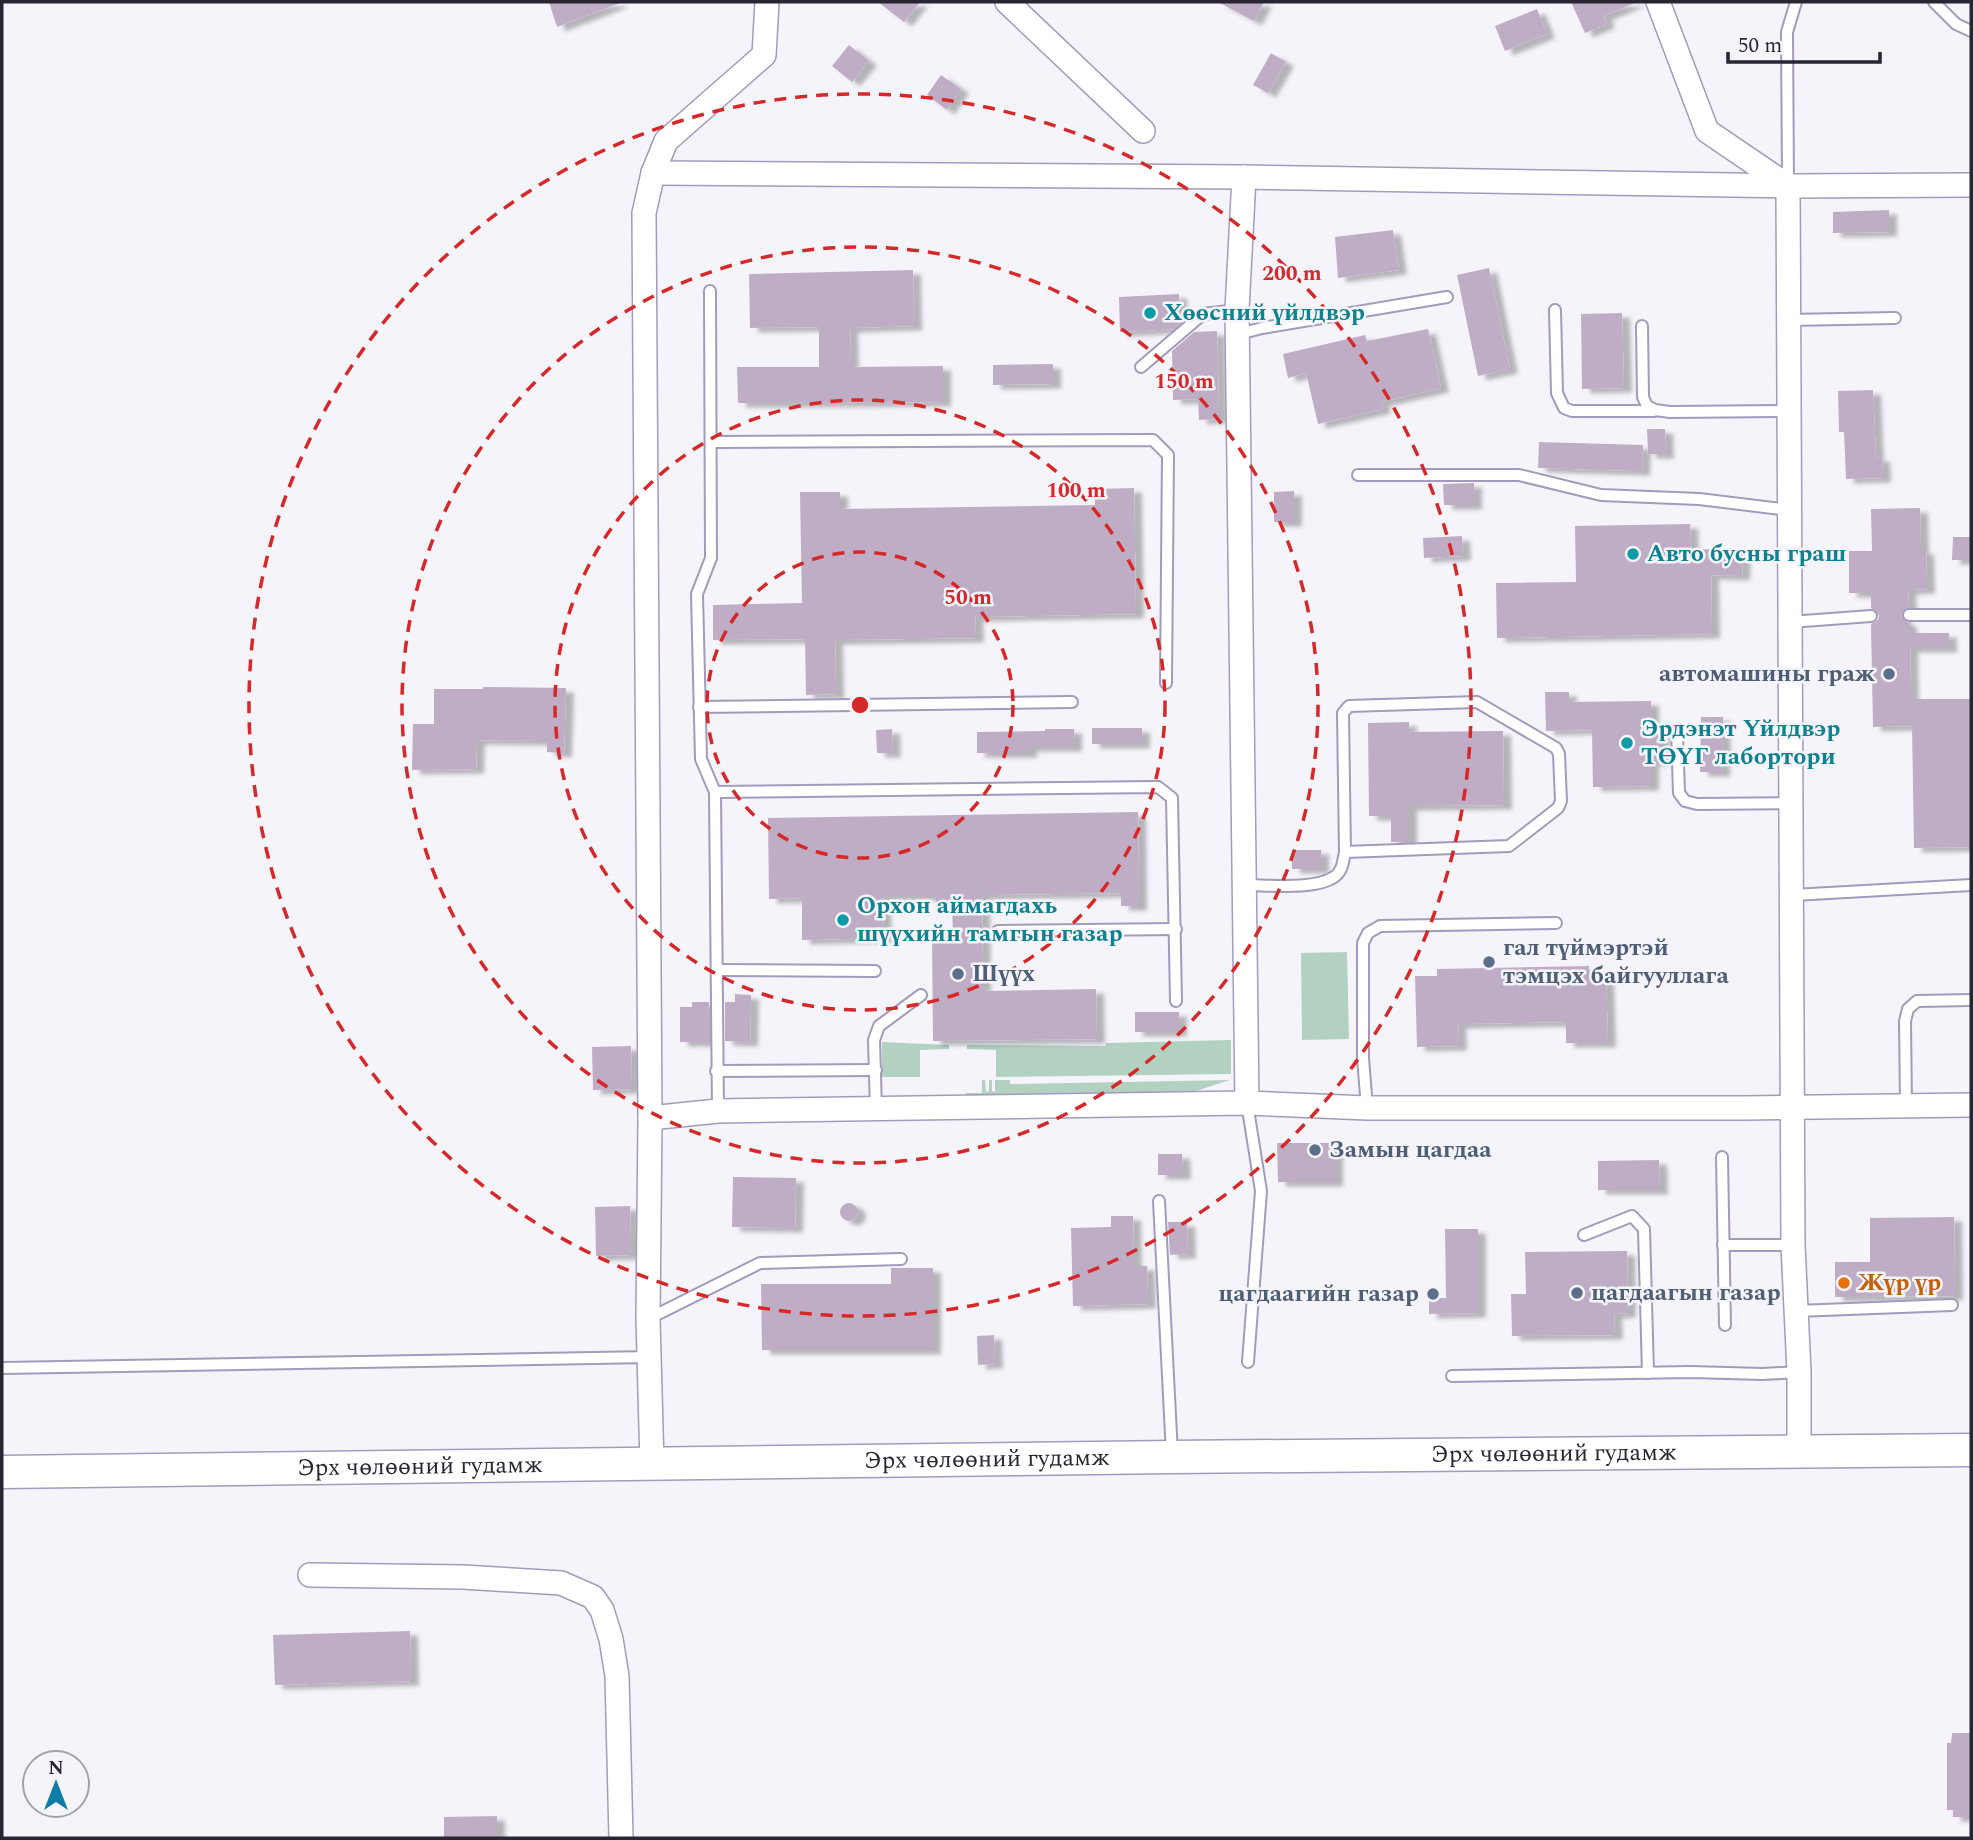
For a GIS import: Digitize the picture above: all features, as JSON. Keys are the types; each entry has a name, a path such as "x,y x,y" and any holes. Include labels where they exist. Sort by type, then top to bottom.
{"main road":[{"name":"Эрх чөлөөний гудамж","path":"2,1472 1971,1450"}],"street":[{"path":"652,1464 648,1319 650,1118 644,213 653,173 666,141 764,55 767,2"},
{"path":"1658,2 1707,131 1788,187"},
{"path":"1012,3 1143,131"},
{"path":"653,173 1244,177 1788,187 1971,185"},
{"path":"1244,177 1237,310 1247,1103"},
{"path":"1788,187 1793,1245 1799,1372 1799,1452"},
{"path":"650,1118 718,1111 1247,1103 1367,1108 1794,1108 1971,1105"},
{"path":"310,1575 463,1577 561,1583 593,1597 602,1609 617,1676 621,1838"}],"lane":[{"path":"1788,187 1787,32 1796,2"},
{"path":"1934,2 1956,24 1971,31"},
{"path":"710,291 711,558 697,593 701,759 715,792 718,1111"},
{"path":"1239,334 1447,297"},
{"path":"1141,367 1203,314 1237,310"},
{"path":"1555,310 1557,393 1564,408 1572,411 1789,411"},
{"path":"1789,320 1895,317"},
{"path":"1642,326 1643,397 1647,407 1670,412"},
{"path":"711,442 1153,440 1168,455 1166,683"},
{"path":"1357,475 1519,475 1601,495 1699,499 1789,510"},
{"path":"1909,615 1971,615"},
{"path":"1790,622 1871,616"},
{"path":"699,707 1073,702"},
{"path":"1245,886 1313,884 1334,878 1341,870 1345,852 1343,713 1349,706 1477,702 1556,748 1559,754"},
{"path":"1677,730 1679,793 1685,801 1697,804 1792,803"},
{"path":"1345,852 1509,846 1558,808 1561,801 1558,738"},
{"path":"715,792 1158,787 1172,798 1176,1000"},
{"path":"1793,895 1971,885"},
{"path":"1367,1108 1363,1058 1363,943 1368,933 1380,926 1556,923"},
{"path":"998,931 1176,929"},
{"path":"717,970 874,971"},
{"path":"876,1110 874,1040 877,1029 921,995"},
{"path":"1906,1107 1905,1021 1908,1009 1917,1001 1971,1000"},
{"path":"716,1072 876,1070"},
{"path":"1247,1103 1261,1191 1248,1362"},
{"path":"1723,1157 1725,1325"},
{"path":"1159,1202 1172,1457"},
{"path":"1584,1235 1632,1216 1644,1229 1648,1373"},
{"path":"1723,1245 1793,1245"},
{"path":"648,1319 760,1263 901,1259"},
{"path":"1797,1311 1952,1305"},
{"path":"2,1367 650,1357"},
{"path":"1452,1376 1799,1372"}],"green space":[{"path":"1347,952 1349,1039 1302,1040 1301,953"},
{"path":"1231,1040 1231,1074 996,1077 996,1050 967,1049 967,1045 1105,1046 1106,1043"},
{"path":"882,1042 949,1045 949,1049 920,1050 920,1077 882,1077"},
{"path":"982,1080 985,1080 986,1092 989,1091 989,1080 992,1080 992,1091 995,1092 995,1080 1010,1080 1010,1084 1230,1080 1193,1092 966,1095 982,1093"}],"building":[{"path":"549,2 619,2 620,3 557,27"},
{"path":"878,2 920,2 904,22"},
{"path":"1218,2 1264,2 1254,21"},
{"path":"1571,2 1637,2 1604,16 1607,24 1585,33"},
{"path":"1537,9 1547,34 1505,51 1495,26"},
{"path":"849,45 869,61 852,82 832,66"},
{"path":"1271,53 1286,62 1268,93 1253,85"},
{"path":"941,75 961,89 947,110 927,95"},
{"path":"1889,210 1889,232 1833,233 1833,212"},
{"path":"1393,230 1399,270 1338,278 1335,237"},
{"path":"1489,268 1510,369 1478,376 1457,275"},
{"path":"913,270 914,326 850,328 851,367 943,366 943,402 738,403 737,367 819,367 819,327 750,328 749,274"},
{"name":"Хөөсний үйлдвэр","path":"1179,294 1180,323 1174,329 1120,332 1119,297"},
{"path":"1622,313 1624,388 1582,389 1581,314"},
{"path":"1428,329 1441,388 1381,402 1383,409 1318,424 1306,373 1288,378 1283,354 1365,335 1367,341"},
{"path":"1217,331 1219,419 1199,420 1198,399 1173,400 1172,351 1194,332"},
{"path":"1053,364 1053,384 993,385 993,365"},
{"path":"1873,390 1876,458 1882,457 1883,478 1846,479 1844,432 1839,432 1838,391"},
{"path":"1647,429 1665,429 1666,454 1648,454"},
{"path":"1539,442 1643,445 1642,471 1538,468"},
{"path":"1474,483 1474,505 1444,505 1443,484"},
{"path":"1134,488 1136,614 975,617 976,638 835,640 836,694 806,695 805,639 713,640 713,605 802,603 800,492 840,492 840,509 1095,505 1095,489"},
{"path":"1294,491 1294,522 1274,522 1274,492"},
{"path":"1920,508 1921,550 1926,550 1927,589 1908,590 1909,607 1901,616 1909,623 1909,633 1949,633 1949,648 1910,648 1911,699 1971,699 1971,847 1914,848 1912,726 1873,727 1871,624 1878,620 1879,615 1871,608 1871,593 1849,593 1849,551 1872,551 1871,509"},
{"name":"Авто бусны граш","path":"1690,524 1691,549 1743,550 1742,576 1711,575 1712,634 1497,638 1496,583 1576,582 1575,526"},
{"path":"1462,536 1463,556 1424,558 1423,538"},
{"path":"1953,537 1971,537 1971,560 1952,560"},
{"path":"566,688 564,753 547,752 547,741 477,740 476,769 412,770 413,724 434,724 434,689"},
{"name":"Эрдэнэт Үйлдвэр ТӨҮГ лабортори","path":"1545,692 1569,692 1569,702 1651,701 1651,725 1662,725 1662,761 1651,761 1651,786 1593,787 1592,730 1546,731"},
{"path":"1701,717 1723,717 1722,772 1700,772"},
{"path":"1409,722 1409,732 1503,731 1504,805 1409,806 1409,842 1391,842 1391,816 1369,816 1368,723"},
{"path":"1092,728 1142,728 1142,744 1092,744"},
{"path":"892,729 893,753 877,753 876,730"},
{"path":"1074,729 1074,747 1029,747 1029,753 977,753 977,732"},
{"name":"Орхон аймагдахь шүүхийн тамгын газар","path":"1138,812 1139,906 1121,906 1121,893 982,895 983,991 1096,989 1097,1039 933,1041 932,935 953,935 952,903 936,904 936,896 883,896 884,938 802,940 802,898 769,899 768,818"},
{"path":"1292,850 1321,850 1321,869 1292,869"},
{"path":"1589,966 1589,975 1606,975 1608,1043 1566,1043 1566,1022 1458,1024 1459,1046 1417,1047 1415,976 1437,976 1437,969"},
{"path":"735,994 751,995 750,1042 725,1041 725,1002 735,1002"},
{"path":"692,1002 709,1002 708,1042 680,1042 680,1007 692,1007"},
{"path":"1135,1012 1179,1012 1179,1032 1135,1032"},
{"path":"631,1046 632,1089 593,1090 592,1047"},
{"path":"1277,1143 1335,1143 1335,1182 1278,1182"},
{"path":"1158,1154 1182,1154 1183,1175 1158,1175"},
{"path":"1659,1160 1660,1190 1598,1190 1598,1161"},
{"path":"733,1177 796,1178 795,1228 732,1227"},
{"path":"849,1203 855,1206 858,1212 855,1218 849,1221 843,1218 840,1212 843,1206"},
{"path":"630,1206 631,1255 596,1256 595,1207"},
{"path":"1111,1216 1133,1216 1134,1266 1147,1266 1148,1304 1073,1306 1071,1228 1111,1227"},
{"path":"1954,1217 1955,1296 1835,1297 1835,1262 1870,1262 1870,1218"},
{"path":"1168,1222 1187,1222 1188,1254 1170,1255"},
{"path":"1445,1229 1478,1229 1478,1313 1429,1314 1429,1298 1446,1298"},
{"name":"цагдаагын газар","path":"1627,1251 1628,1313 1614,1314 1615,1335 1512,1336 1511,1294 1526,1294 1525,1252"},
{"path":"891,1268 933,1268 933,1350 762,1350 761,1284 891,1284"},
{"path":"994,1335 995,1364 978,1365 977,1336"},
{"path":"410,1631 411,1681 275,1685 273,1635"},
{"path":"1952,1733 1971,1733 1971,1817 1953,1817 1953,1810 1947,1810 1947,1743 1951,1743"},
{"path":"497,1816 497,1838 444,1838 444,1817"}],"place":[{"name":"Хөөсний үйлдвэр","path":"1150,313"},
{"name":"Авто бусны граш","path":"1633,554"},
{"name":"автомашины граж","path":"1889,674"},
{"name":"Эрдэнэт Үйлдвэр ТӨҮГ лабортори","path":"1627,743"},
{"name":"Орхон аймагдахь шүүхийн тамгын газар","path":"843,920"},
{"name":"гал түймэртэй тэмцэх байгууллага","path":"1489,962"},
{"name":"Шүүх","path":"958,974"},
{"name":"Замын цагдаа","path":"1315,1150"},
{"name":"Жүр үр","path":"1844,1283"},
{"name":"цагдаагын газар","path":"1577,1293"},
{"name":"цагдаагийн газар","path":"1433,1294"}]}
